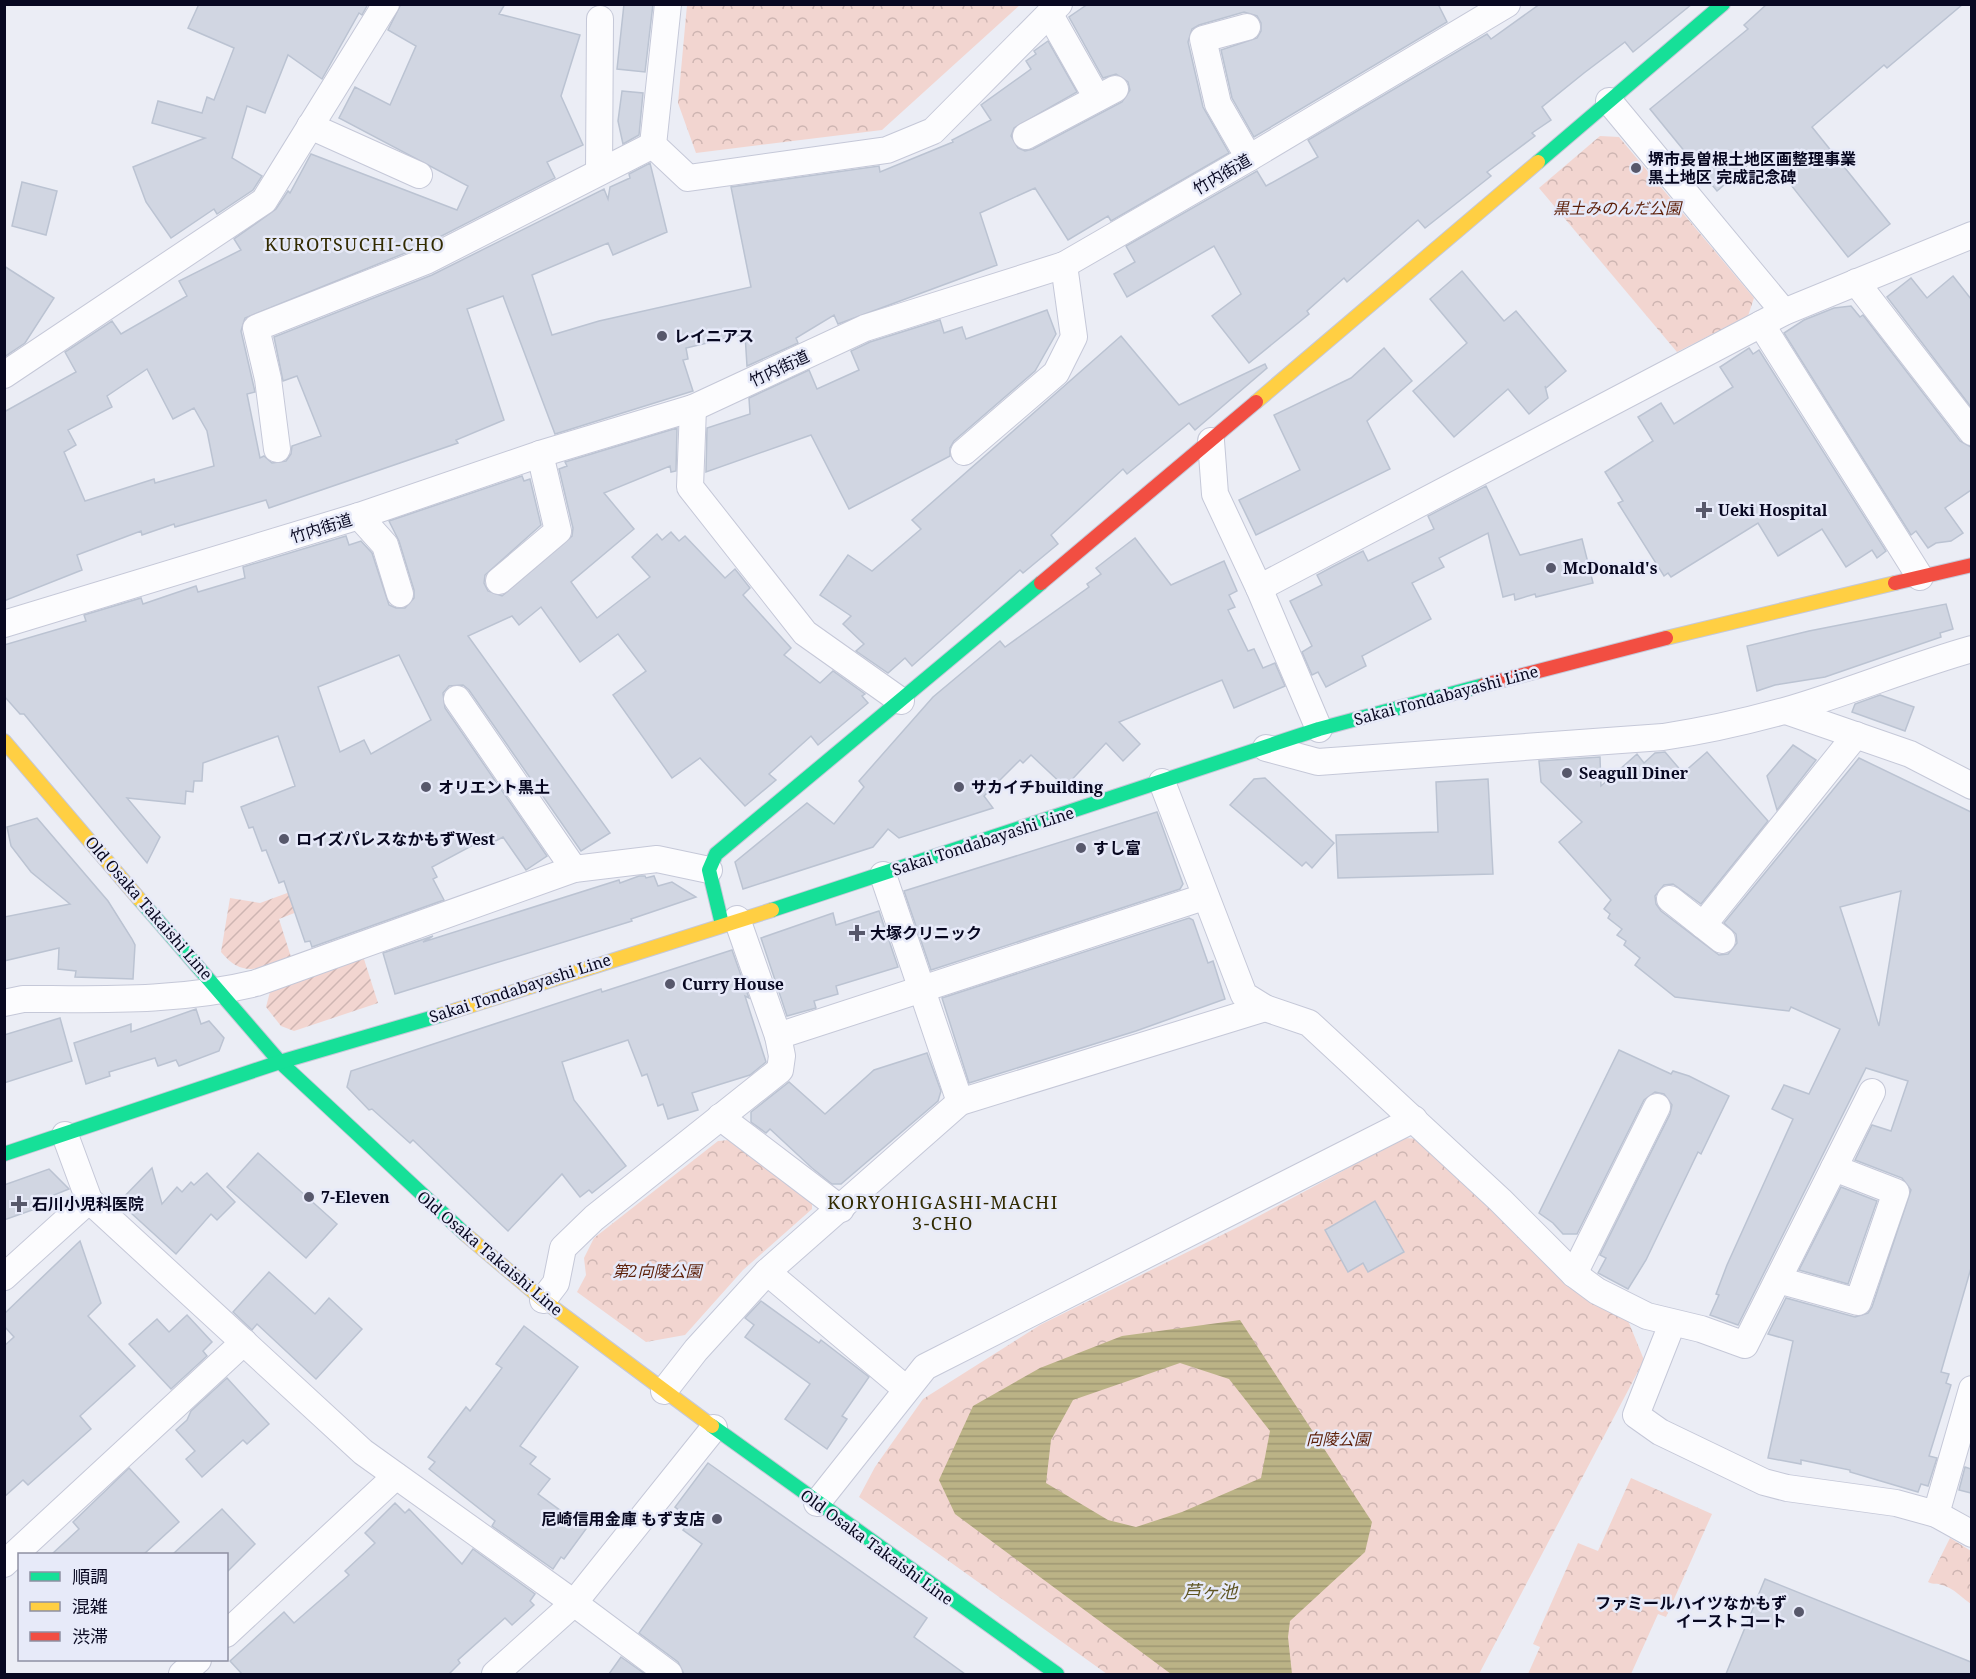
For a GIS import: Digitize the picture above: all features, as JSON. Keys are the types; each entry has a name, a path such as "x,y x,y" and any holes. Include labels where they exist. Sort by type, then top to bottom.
{"main road":[{"path":"730,922 709,870 716,854 901,701 984,628 1211,441 1723,4"},
{"name":"Sakai Tondabayashi Line","path":"4,1154 280,1062 338,1047 883,874 1320,729 1629,646 1971,565"},
{"name":"Old Osaka Takaishi Line","path":"4,741 280,1062 454,1225 543,1300 664,1391 1057,1674"}],"street":[{"path":"4,375 264,201 386,4"},
{"path":"653,145 668,4"},
{"name":"竹内街道","path":"4,624 359,516 540,454 693,408 866,328 1064,265 1250,159 1507,4"},
{"path":"653,145 688,178 887,150 933,131 1054,10 1106,93 1026,136"},
{"path":"599,172 600,19"},
{"path":"1247,27 1203,39 1218,104 1250,159"},
{"path":"1609,101 1784,312"},
{"path":"310,126 419,175"},
{"path":"277,449 268,379 256,328 426,261 653,145"},
{"path":"1259,588 1784,312 1971,235"},
{"path":"964,453 1056,373 1074,337 1064,265"},
{"path":"1856,282 1971,432"},
{"path":"1761,324 1920,577"},
{"path":"693,408 690,487 805,633 901,701"},
{"path":"1211,441 1215,494 1259,588 1320,729"},
{"path":"499,581 558,531 540,454"},
{"path":"359,516 385,545 400,594"},
{"path":"1266,748 1318,762 1640,739 1716,729 1786,711 1921,663 1971,649"},
{"path":"457,699 574,869"},
{"path":"1786,711 1910,754 1971,786"},
{"path":"1670,899 1712,932 1856,735"},
{"path":"1162,782 1204,897 1244,995 1265,1008 1309,1023 1414,1119 1574,1274 1607,1296 1647,1316 1672,1324 1701,1329 1745,1345 1872,1092"},
{"path":"4,1003 23,999 149,999 220,991 256,982 574,869 657,859 709,870"},
{"path":"883,874 960,1102"},
{"path":"778,1036 1204,897"},
{"path":"543,1300 555,1283 563,1248 594,1218 780,1070 782,1056 778,1036 730,922"},
{"path":"664,1391 696,1350 767,1272 960,1102 1265,1008"},
{"path":"1574,1274 1657,1107"},
{"path":"720,1117 841,1209"},
{"path":"817,1503 925,1367 1414,1119"},
{"path":"65,1135 89,1200 363,1452 669,1674"},
{"path":"1778,1280 1858,1302 1896,1192 1834,1168"},
{"path":"4,1277 89,1200"},
{"path":"767,1272 906,1389"},
{"path":"1672,1324 1636,1416 1660,1431 1764,1482 1787,1488 1896,1503 1936,1514 1971,1534"},
{"path":"4,1564 244,1342"},
{"path":"1936,1514 1971,1389"},
{"path":"495,1674 574,1603 714,1428"},
{"path":"228,1632 396,1476"},
{"path":"182,1674 196,1661"}],"green space":[{"path":"687,4 1020,5 882,130 696,153 678,103"},
{"name":"黒土みのんだ公園","path":"1600,136 1619,137 1754,298 1748,316 1677,352 1539,188"},
{"path":"290,892 297,912 279,919 291,957 254,969 246,969 229,961 221,952 230,898 260,903"},
{"path":"363,956 378,1003 294,1031 281,1026 266,1007 271,988"},
{"name":"向陵公園","path":"1404,1138 1421,1139 1627,1318 1644,1360 1479,1674 1107,1674 859,1497 875,1467 923,1399 1040,1325 1242,1225"},
{"name":"第2向陵公園","path":"729,1140 812,1199 812,1209 743,1270 685,1335 646,1342 577,1292 586,1275 584,1258 594,1238 718,1141"},
{"path":"1631,1478 1712,1514 1666,1617 1658,1614 1631,1674 1528,1674 1540,1647 1533,1644 1578,1543 1598,1551"},
{"path":"1950,1538 1971,1551 1971,1604 1950,1588 1928,1582"}],"water":[{"name":"芦ヶ池","path":"1240,1320 1372,1522 1365,1552 1290,1621 1288,1637 1292,1674 1171,1674 955,1514 939,1480 973,1406 1040,1368 1122,1336","holes":["1180,1363 1229,1379 1270,1431 1261,1478 1182,1512 1136,1527 1108,1520 1046,1483 1051,1440 1073,1400"]}],"building":[{"path":"199,4 368,4 362,15 359,13 322,79 288,55 265,113 247,106 232,158 262,176 253,190 217,214 214,209 171,238 146,202 133,167 205,138 152,123 158,101 202,113 207,97 214,100 234,48 188,28"},
{"path":"401,4 505,4 499,14 580,35 561,96 583,145 547,162 555,178 420,247 245,318 241,331 255,392 247,394 260,458 264,456 272,463 286,461 291,454 292,446 321,436 297,376 283,381 274,337 432,275 604,189 608,199 610,187 630,178 629,174 650,163 667,232 613,255 608,243 532,275 552,335 599,321 751,287 731,187 879,166 880,172 953,142 952,140 991,120 981,105 1031,69 1026,61 1036,54 1034,51 1048,41 1077,92 1014,128 1011,136 1018,148 1025,151 1033,149 1122,102 1130,90 1128,82 1116,74 1103,78 1069,17 1088,4 1438,4 1447,22 1254,137 1232,98 1221,50 1257,38 1261,31 1261,23 1257,16 1244,12 1199,25 1192,29 1188,42 1203,107 1229,153 1111,221 1108,216 1068,240 1035,188 980,213 997,265 838,324 834,315 796,338 798,343 747,366 745,334 686,348 688,359 683,360 693,391 555,434 503,296 467,309 504,420 456,440 458,443 269,508 266,500 175,527 174,524 142,535 141,531 77,555 82,570 4,601 4,412 76,372 65,352 112,321 121,334 187,296 179,281 241,250 234,239 276,209 288,191 290,193 311,154 457,210 468,186 339,118 355,87 390,105 416,46 388,30","holes":["147,369 173,419 194,408 207,431 214,466 155,483 154,479 85,501 64,452 76,445 68,430 112,407 107,396"]},
{"path":"624,4 653,4 645,72 617,69"},
{"path":"1540,4 1692,4 1633,52 1625,42 1542,107 1551,120 1532,133 1535,136 1487,172 1491,176 1425,228 1418,220 1347,282 1344,278 1307,311 1309,314 1249,363 1212,316 1241,294 1214,246 1127,297 1114,274 1135,262 1126,246 1257,171 1266,186 1318,157 1308,140 1487,34 1491,39"},
{"path":"1767,4 1963,4 1887,68 1884,65 1812,127 1890,224 1848,257 1764,151 1717,191 1650,109 1748,29 1744,25"},
{"path":"622,91 643,93 639,135 623,144 618,121"},
{"path":"22,182 57,191 46,235 12,226"},
{"path":"4,266 54,298 25,343 4,357"},
{"path":"1462,271 1504,321 1516,311 1566,371 1546,388 1545,386 1548,398 1529,414 1508,389 1454,437 1413,391 1467,343 1430,299"},
{"path":"1953,276 1971,299 1971,407 1887,297 1911,278 1927,298"},
{"path":"1851,306 1860,317 1863,315 1960,441 1971,447 1971,490 1945,508 1963,533 1951,541 1936,543 1928,548 1916,531 1911,535 1784,333 1804,320 1834,308"},
{"path":"1047,310 1056,334 1035,371 954,441 950,448 950,456 849,509 811,435 706,472 707,428 750,414 749,398 809,370 817,389 859,370 851,351 870,342 940,320 944,333 962,327 966,339"},
{"path":"1121,336 1179,405 1265,364 1267,368 1195,430 1189,423 1127,474 1123,469 1051,535 1058,544 1023,573 1020,570 912,666 905,658 888,673 856,651 864,644 843,624 851,616 820,595 848,555 872,571 921,529 912,520"},
{"path":"1384,348 1412,381 1367,421 1390,469 1256,535 1239,500 1300,470 1274,415 1351,378"},
{"path":"1749,348 1753,354 1759,350 1886,551 1877,558 1872,550 1846,567 1822,529 1778,556 1758,523 1671,577 1668,573 1664,576 1618,503 1623,501 1605,472 1653,441 1638,417 1661,403 1674,424 1733,387 1720,367"},
{"path":"677,428 676,471 671,472 670,466 604,493 634,529 571,582 597,618 650,577 632,557 657,534 662,540 671,532 679,541 685,536 725,578 735,569 750,588 743,595 791,648 784,655 820,683 833,671 865,694 862,696 868,703 818,745 811,736 769,774 776,780 745,806 700,758 672,778 613,695 646,671 618,634 580,662 541,607 519,625 512,616 468,636 610,833 581,851 469,690 463,685 449,686 443,693 445,708 547,856 526,870 503,837 492,843 488,837 432,867 437,877 433,879 444,900 312,947 310,941 305,942 284,881 279,883 266,850 262,851 253,827 249,828 241,807 295,786 278,736 203,763 202,781 194,781 193,792 186,791 185,804 127,798 160,837 147,863 24,714 20,714 4,696 4,645 86,621 84,615 141,598 143,604 196,586 198,592 245,578 243,567 346,536 349,545 361,541 372,553 389,605 405,608 414,598 414,590 399,541 389,521 522,476 524,481 530,479 541,525 485,575 484,583 488,591 502,596 572,536 573,528 559,469 567,466 565,462","holes":["399,655 431,720 371,754 364,740 340,752 318,687"]},
{"path":"1486,486 1520,555 1582,539 1593,583 1536,597 1535,594 1515,600 1514,594 1503,597 1488,533 1439,558 1444,567 1412,583 1431,619 1362,656 1366,666 1326,687 1318,672 1312,675 1302,652 1312,646 1290,601 1322,585 1317,575 1363,551 1368,561 1434,529 1428,516"},
{"path":"1135,538 1171,585 1224,561 1237,591 1229,595 1235,607 1228,610 1248,651 1254,649 1263,668 1275,663 1285,686 1234,708 1222,680 1119,722 1140,744 1123,761 1106,743 1065,787 1031,755 1023,763 1020,760 984,796 993,808 899,838 888,829 873,847 743,889 735,862 807,803 834,824 864,787 859,781 933,697 1000,641 1005,647 1089,587 1087,584 1101,574 1096,568"},
{"path":"1946,604 1953,629 1940,633 1941,637 1825,677 1775,685 1757,691 1747,646 1809,631"},
{"path":"1880,695 1914,707 1905,731 1852,712 1855,704"},
{"path":"1793,745 1816,760 1777,810 1767,776"},
{"path":"1665,752 1683,773 1707,752 1768,821 1701,904 1673,884 1664,885 1655,896 1656,904 1661,911 1719,955 1728,954 1737,943 1736,934 1724,923 1859,758 1971,812 1971,1268 1941,1372 1949,1374 1946,1383 1951,1385 1929,1456 1937,1458 1928,1486 1921,1484 1918,1492 1850,1472 1850,1470 1801,1460 1801,1464 1768,1458 1793,1341 1768,1334 1786,1298 1855,1317 1868,1313 1872,1307 1911,1190 1902,1178 1855,1160 1872,1125 1891,1131 1908,1081 1866,1068 1738,1325 1710,1315 1719,1295 1716,1294 1727,1265 1793,1119 1772,1109 1784,1085 1809,1094 1840,1029 1791,1007 1789,1011 1675,997 1635,965 1640,958 1624,945 1626,941 1617,935 1622,929 1608,918 1610,914 1604,909 1611,900 1559,842 1582,822 1541,782 1539,761 1600,757 1601,786 1637,754 1644,763 1655,753","holes":["1901,891 1879,1026 1840,907"]},
{"path":"1265,778 1334,843 1312,868 1306,862 1302,866 1230,805 1254,779"},
{"path":"1488,779 1493,874 1338,878 1336,835 1438,832 1436,782"},
{"path":"1157,812 1183,884 1180,889 931,970 904,891"},
{"path":"37,818 108,901 132,939 135,945 133,979 75,977 76,971 58,969 59,948 4,961 4,917 70,904 31,872 11,846 7,827"},
{"path":"639,876 646,878 654,876 658,886 672,882 696,897 631,919 632,921 395,994 383,953 619,880 620,883"},
{"path":"879,911 898,967 836,986 838,994 814,1001 816,1008 787,1016 761,938 833,913 836,925"},
{"path":"1189,918 1193,920 1208,963 1213,961 1225,999 1136,1031 969,1083 942,998"},
{"path":"732,950 749,998 745,996 766,1062 750,1075 692,1093 698,1110 668,1119 663,1104 658,1106 647,1074 642,1076 628,1040 562,1062 574,1100 626,1166 592,1193 589,1190 580,1197 562,1174 508,1231 413,1140 410,1143 372,1109 369,1110 347,1087 351,1071 601,989 602,992"},
{"path":"196,1009 201,1024 209,1021 224,1038 219,1051 179,1066 176,1060 158,1066 155,1058 109,1072 110,1076 86,1084 74,1043 131,1024 131,1032"},
{"path":"60,1018 72,1061 4,1083 4,1035"},
{"path":"1619,1050 1671,1074 1673,1071 1689,1076 1729,1096 1701,1154 1698,1152 1646,1260 1628,1289 1598,1273 1606,1258 1600,1255 1670,1114 1672,1105 1664,1094 1655,1092 1644,1100 1577,1234 1563,1234 1539,1213"},
{"path":"927,1053 941,1091 938,1101 841,1184 832,1184 770,1129 766,1133 751,1122 751,1112 789,1082 825,1114 874,1070"},
{"path":"258,1153 337,1224 306,1258 227,1187"},
{"path":"152,1168 162,1204 177,1187 182,1192 191,1182 194,1185 207,1173 235,1202 217,1220 211,1214 176,1254 119,1202"},
{"path":"49,1169 69,1189 49,1197 55,1202 4,1220 4,1185"},
{"path":"1841,1187 1877,1201 1848,1284 1799,1270"},
{"path":"1375,1201 1404,1252 1368,1272 1363,1263 1348,1272 1325,1230"},
{"path":"80,1241 101,1303 88,1316 135,1366 80,1416 91,1429 28,1485 23,1480 4,1497 4,1346 14,1337 4,1326 4,1314"},
{"path":"269,1272 315,1314 329,1298 362,1329 316,1379 257,1324 252,1330 233,1312"},
{"path":"761,1301 819,1343 821,1340 869,1377 842,1416 847,1419 827,1449 785,1419 810,1384 745,1337 754,1325 745,1318"},
{"path":"187,1315 212,1342 203,1351 207,1356 171,1389 129,1344 157,1319 169,1332"},
{"path":"524,1326 578,1367 520,1446 536,1457 530,1464 550,1479 538,1494 586,1529 564,1559 561,1557 553,1569 492,1526 495,1521 429,1469 435,1462 428,1457 466,1407 470,1411 502,1368 496,1364"},
{"path":"227,1378 269,1424 247,1444 243,1440 202,1477 186,1459 195,1451 176,1430 187,1420 191,1411"},
{"path":"708,1463 927,1618 914,1637 965,1674 684,1674 678,1662 639,1633 702,1544 683,1530 691,1520 675,1507"},
{"path":"1965,1467 1971,1469 1971,1493 1959,1490"},
{"path":"129,1468 179,1522 145,1553 53,1553 79,1529 73,1522"},
{"path":"395,1503 405,1513 409,1509 462,1564 473,1549 535,1594 530,1601 534,1605 512,1625 505,1618 458,1660 460,1663 449,1674 242,1674 230,1661 284,1612 294,1623 349,1575 345,1571 375,1543 365,1533"},
{"path":"222,1509 255,1544 228,1571 228,1553 174,1553"},
{"name":"ファミールハイツなかもず イーストコート","path":"1765,1579 1971,1662 1971,1674 1726,1674"},
{"path":"621,1657 645,1674 609,1674"}],"traffic: fast":[{"path":"1538,162 1723,4"},
{"path":"722,924 709,870 716,854 1041,583"},
{"path":"772,910 1319,729 1484,685"},
{"path":"140,900 280,1062 465,1234"},
{"path":"4,1154 280,1062 441,1015"},
{"path":"712,1426 1057,1674"}],"traffic: slow":[{"path":"1256,402 1538,162"},
{"path":"1666,638 1895,583"},
{"path":"4,741 140,900"},
{"path":"441,1015 772,910"},
{"path":"465,1234 543,1300 712,1426"}],"traffic: jam":[{"path":"1041,583 1256,402"},
{"path":"1895,583 1972,565"},
{"path":"1484,685 1666,638"}],"place":[{"name":"堺市長曽根土地区画整理事業 黒土地区 完成記念碑","path":"1636,168"},
{"name":"レイニアス","path":"662,336"},
{"name":"Ueki Hospital","path":"1704,510"},
{"name":"McDonald's","path":"1551,568"},
{"name":"Seagull Diner","path":"1567,773"},
{"name":"オリエント黒土","path":"426,787"},
{"name":"サカイチbuilding","path":"959,787"},
{"name":"ロイズパレスなかもずWest","path":"284,839"},
{"name":"すし富","path":"1081,848"},
{"name":"大塚クリニック","path":"857,933"},
{"name":"Curry House","path":"670,984"},
{"name":"7-Eleven","path":"309,1197"},
{"name":"石川小児科医院","path":"19,1204"},
{"name":"尼崎信用金庫 もず支店","path":"717,1519"},
{"name":"ファミールハイツなかもず イーストコート","path":"1799,1612"}],"district":[{"name":"KUROTSUCHI-CHO","path":"355,244"},
{"name":"KORYOHIGASHI-MACHI 3-CHO","path":"943,1212"}]}
